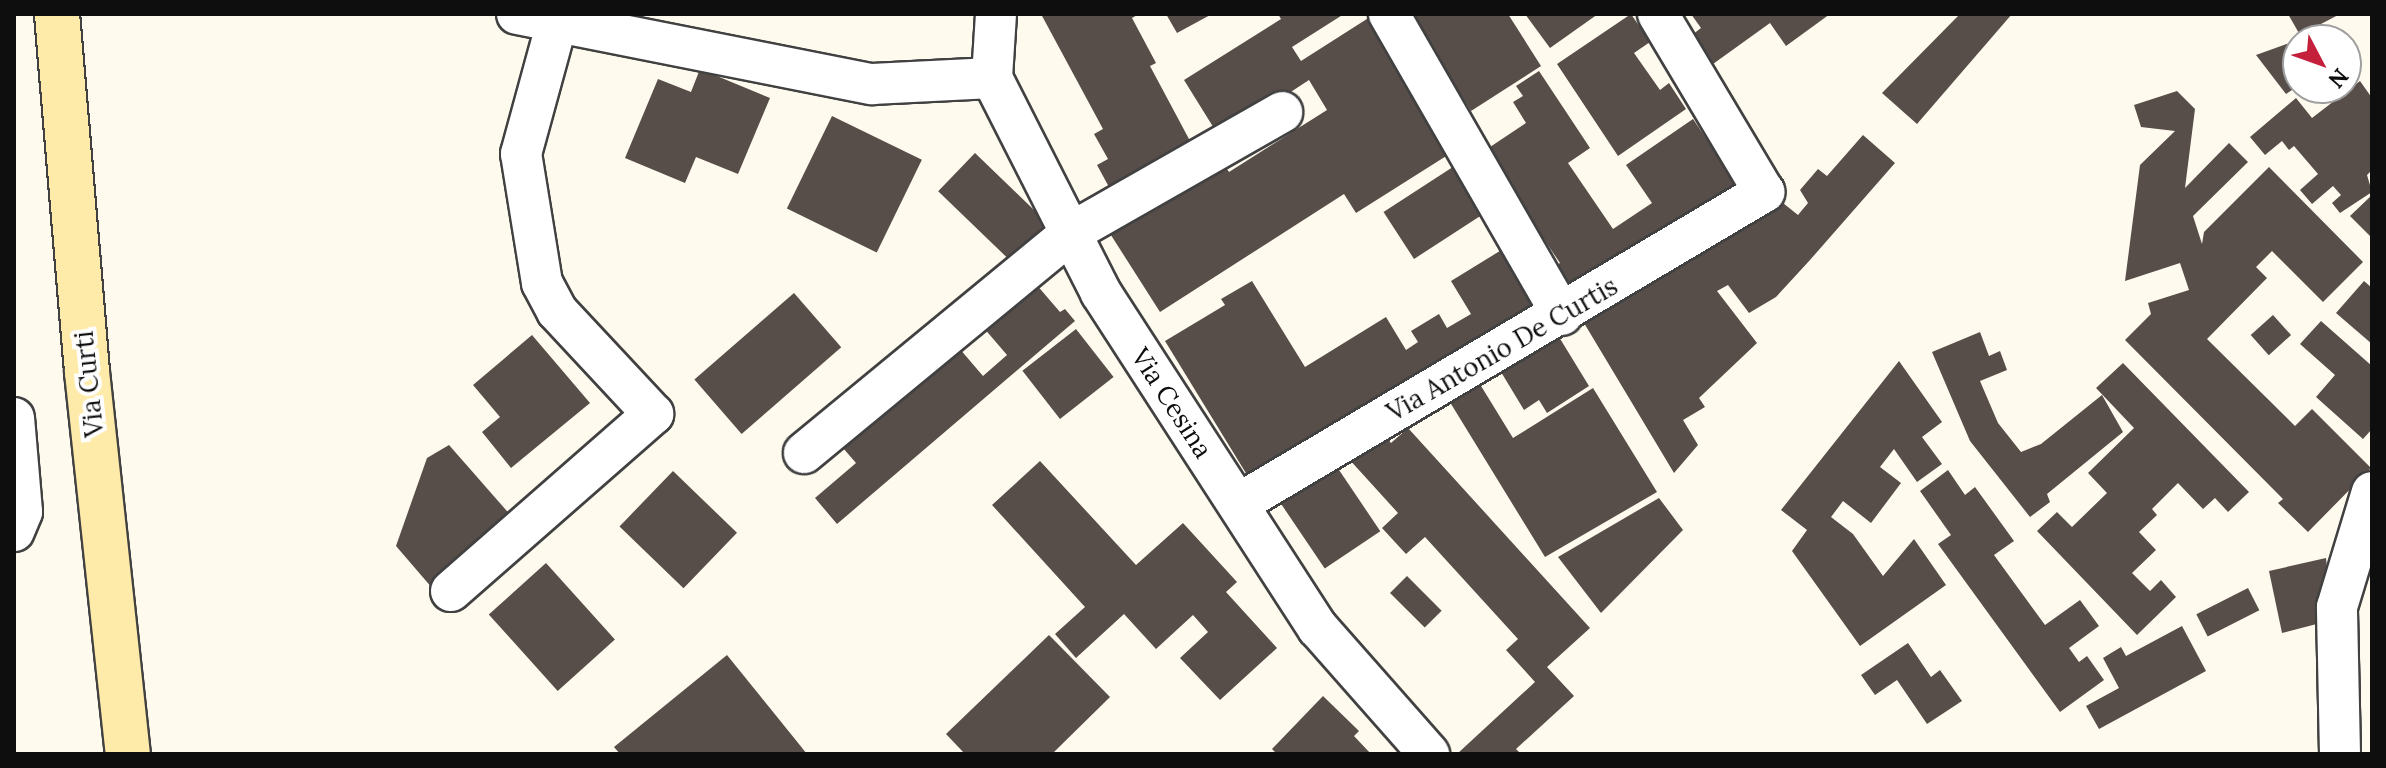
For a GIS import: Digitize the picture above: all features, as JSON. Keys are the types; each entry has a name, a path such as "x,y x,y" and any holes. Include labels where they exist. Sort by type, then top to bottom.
{"main road":[{"name":"Via Curti","path":"58,30 87,372 128,754"}],"street":[{"path":"517,14 872,84 992,78 996,14"},
{"path":"1389,14 1562,315"},
{"name":"Via Antonio De Curtis","path":"1238,504 1562,315 1764,192 1658,14"},
{"path":"451,591 653,414 557,311 542,283 521,154 557,22"},
{"name":"Via Cesina","path":"992,78 1101,293 1318,628 1429,754"},
{"path":"804,453 1072,232 1282,112"},
{"path":"14,418 22,512 14,531"},
{"path":"2340,754 2337,607 2369,498"}],"building":[{"path":"1041,14 1139,14 1132,18 1156,63 1150,66 1197,154 1115,198 1097,165 1108,159 1094,134 1103,129"},
{"path":"1166,14 1212,14 1177,33"},
{"path":"1278,14 1344,14 1292,47 1301,61 1370,17 1451,153 1356,213 1344,194 1160,312 1109,232 1221,160 1229,172 1327,110 1309,80 1220,138 1184,80 1281,19"},
{"path":"1410,14 1508,14 1541,66 1471,111"},
{"path":"1525,14 1598,14 1550,48"},
{"path":"1631,14 1650,42 1634,53 1660,90 1669,83 1686,109 1618,156 1557,64"},
{"path":"1691,14 1830,14 1786,46 1770,23 1713,64 1692,35 1701,28"},
{"path":"1960,14 2012,14 1917,124 1882,93"},
{"path":"2288,14 2340,14 2321,24 2294,24"},
{"path":"2282,46 2282,89 2256,55"},
{"path":"700,69 770,98 738,174 696,157 685,183 625,158 658,79 691,92"},
{"path":"1539,71 1590,148 1568,163 1613,229 1652,203 1626,165 1693,119 1741,190 1578,302 1554,267 1560,263 1484,151 1526,123 1513,102 1523,96 1516,86"},
{"path":"2362,84 2372,98 2372,170 2367,175 2372,192 2340,213 2332,203 2341,195 2333,186 2312,204 2300,190 2318,174 2294,146 2289,150 2282,141 2265,155 2250,137 2289,104 2301,104 2312,118 2330,104 2362,104"},
{"path":"2177,91 2195,109 2185,188 2229,143 2248,162 2193,216 2202,244 2204,232 2269,167 2363,262 2323,302 2272,251 2256,267 2267,278 2207,339 2295,426 2312,409 2371,468 2308,532 2278,503 2283,499 2125,340 2151,314 2148,303 2189,290 2180,263 2125,281 2140,165 2175,131 2141,127 2134,105"},
{"path":"832,116 922,160 877,252 787,209"},
{"path":"1863,135 1895,163 1776,297 1749,313 1728,285 1717,291 1757,343 1699,398 1705,407 1683,420 1698,445 1674,473 1584,323 1783,203 1798,215 1808,203 1800,190 1818,169 1827,176"},
{"path":"975,153 1054,229 1017,268 938,191"},
{"path":"1459,163 1489,210 1414,259 1384,212"},
{"path":"2372,195 2372,238 2350,216"},
{"path":"1508,246 1543,304 1252,483 1165,341 1225,305 1221,299 1252,281 1305,367 1386,317 1406,350 1418,342 1411,331 1439,314 1447,328 1471,314 1451,281"},
{"path":"1029,276 1060,312 1065,309 1075,321 837,524 815,498 856,463 843,448 959,348 983,376 1007,355 977,320"},
{"path":"2364,281 2372,288 2372,344 2336,313"},
{"path":"794,293 841,347 742,434 694,380"},
{"path":"2273,315 2291,335 2269,355 2251,335"},
{"path":"2321,321 2372,366 2372,429 2363,439 2316,397 2335,375 2300,344"},
{"path":"1076,329 1114,377 1060,419 1022,371"},
{"path":"1980,332 1989,356 2000,351 2007,370 1980,381 1998,423 2021,452 2041,444 2102,395 2123,432 2047,494 2050,502 2030,517 1970,441 1932,352"},
{"path":"532,335 590,403 511,468 482,432 500,417 473,385"},
{"path":"1559,337 1589,386 1547,413 1539,400 1524,410 1501,372"},
{"path":"1899,361 1942,422 1922,437 1942,464 1917,482 1894,449 1880,467 1901,483 1871,523 1843,501 1831,517 1853,534 1883,576 1914,539 1946,585 1860,646 1792,551 1807,530 1781,510"},
{"path":"2123,363 2249,492 2228,512 2215,498 2203,509 2178,483 2152,509 2157,515 2139,532 2156,550 2132,573 2150,591 2161,580 2176,597 2137,635 2037,531 2057,512 2072,527 2107,493 2088,473 2134,428 2096,388"},
{"path":"1478,381 1513,438 1593,388 1657,492 1545,557 1448,399"},
{"path":"1408,428 1590,628 1547,667 1574,696 1516,749 1521,754 1457,754 1535,682 1506,650 1518,639 1425,537 1406,554 1382,528 1398,513 1348,458 1379,429 1391,443"},
{"path":"449,445 513,518 433,589 396,546 427,458"},
{"path":"1040,461 1136,565 1183,523 1237,582 1226,592 1277,648 1220,700 1180,658 1208,632 1193,615 1156,649 1124,614 1076,658 1055,634 1085,607 992,505"},
{"path":"1335,464 1380,531 1325,569 1279,501"},
{"path":"1948,470 1965,495 1975,487 2014,541 1994,555 2045,625 2080,600 2099,626 2069,648 2079,662 2087,656 2104,680 2060,712 1938,544 1951,535 1920,491"},
{"path":"673,471 737,533 684,588 620,526"},
{"path":"1659,498 1683,530 1601,613 1558,557"},
{"path":"2326,558 2332,620 2282,633 2269,571"},
{"path":"546,563 615,640 558,691 489,615"},
{"path":"1407,576 1442,611 1425,628 1390,593"},
{"path":"2248,588 2259,610 2208,637 2196,614"},
{"path":"2182,626 2206,671 2099,729 2086,706 2119,688 2103,658 2121,647 2126,656"},
{"path":"1049,635 1110,697 1052,754 965,754 946,734"},
{"path":"1908,643 1931,677 1940,670 1962,701 1927,724 1897,680 1875,695 1861,675"},
{"path":"727,655 807,754 620,754 614,747"},
{"path":"1323,696 1359,731 1354,736 1371,754 1277,754 1272,749"}]}
